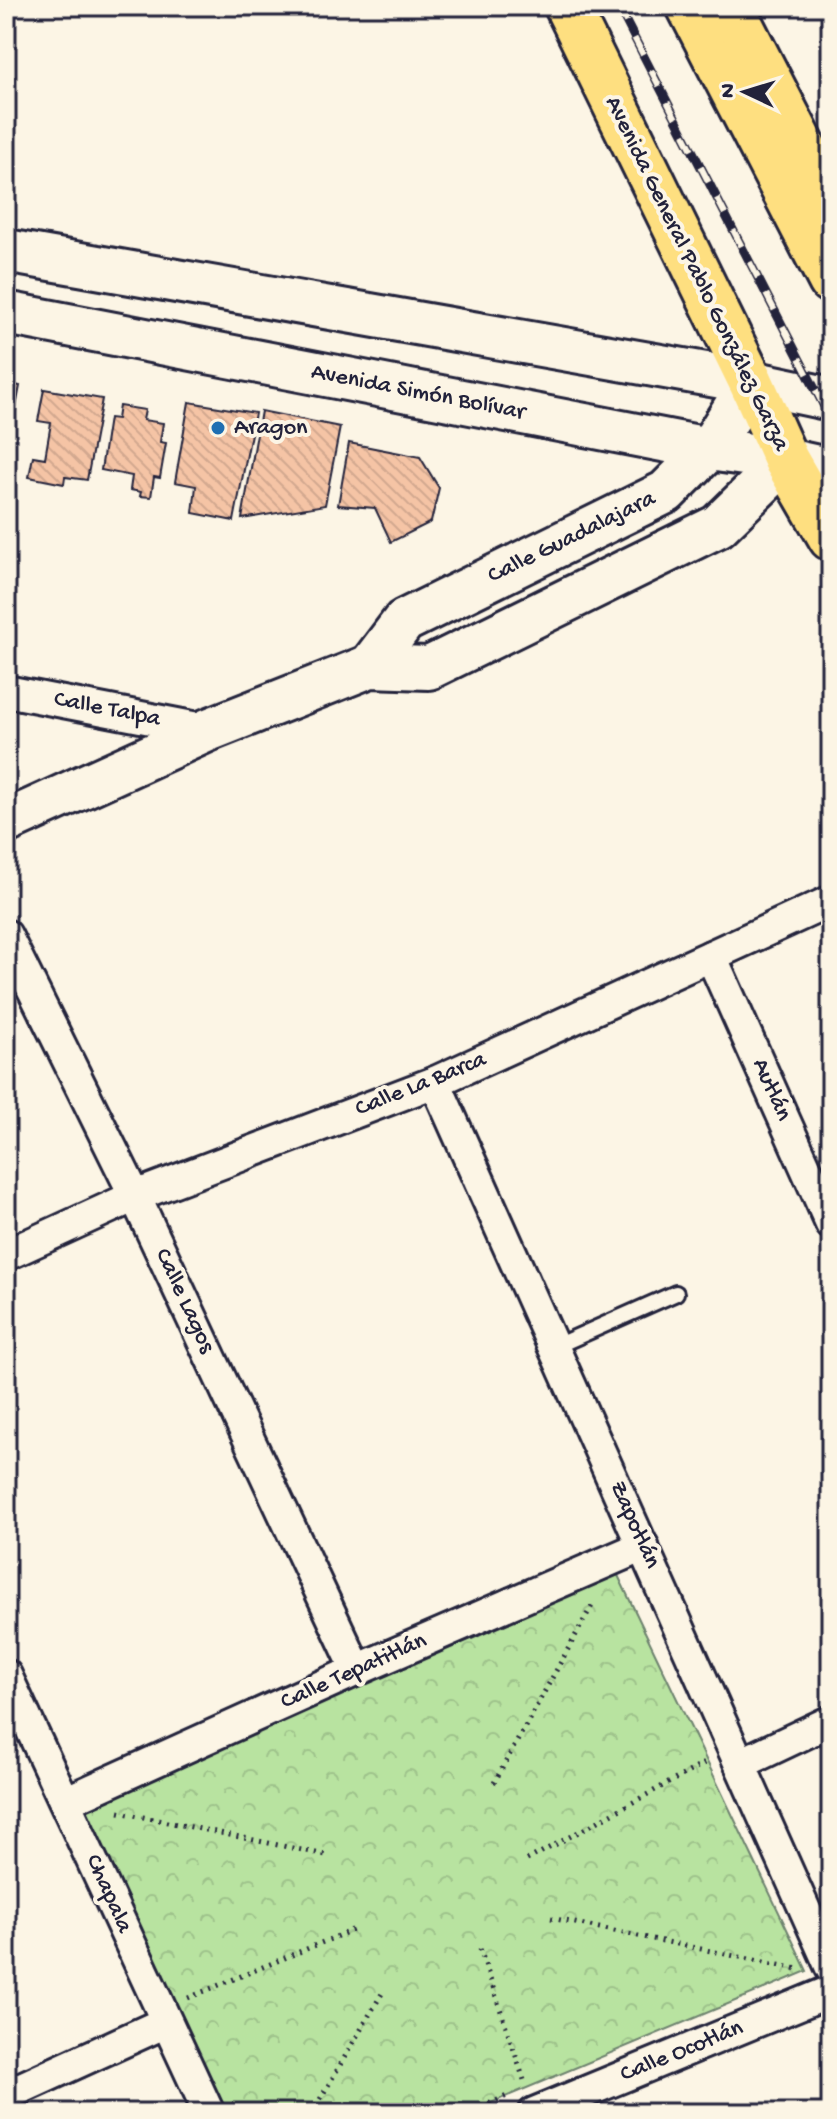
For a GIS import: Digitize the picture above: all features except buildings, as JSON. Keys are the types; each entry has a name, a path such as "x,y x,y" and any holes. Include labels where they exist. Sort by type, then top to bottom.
{"main road":[{"name":"Avenida General Pablo González Garza","path":"567,6 786,460 831,538"},
{"path":"689,6 831,281"},
{"path":"731,6 827,185"},
{"path":"6,251 751,382 831,399"},
{"name":"Avenida Simón Bolívar","path":"6,313 831,470"},
{"name":"Calle Guadalajara","path":"370,666 404,621 666,492 709,449 751,382"},
{"path":"6,822 208,730 370,666 429,668 718,526 786,460"}],"street":[{"name":"Calle Talpa","path":"6,691 208,730"},
{"name":"Calle La Barca","path":"6,1255 135,1196 435,1082 831,901"},
{"name":"Calle Lagos","path":"6,935 135,1196 357,1670"},
{"name":"Autlán","path":"711,956 831,1224"},
{"name":"Zapotlán","path":"435,1082 643,1546 727,1770 831,1968"},
{"name":"Calle Tepatitlán","path":"67,1801 643,1546"},
{"name":"Chapala","path":"6,1675 170,2013 209,2113"},
{"path":"727,1770 831,1721"},
{"name":"Calle Ocotlán","path":"535,2106 831,1991"},
{"path":"6,2095 170,2013"}],"lane":[{"path":"554,1347 676,1293"}],"path":[{"path":"494,1783 599,1594"},
{"path":"527,1860 707,1762 727,1770"},
{"path":"112,1810 326,1855"},
{"path":"551,1918 807,1971 800,1957"},
{"path":"170,2013 357,1928"},
{"path":"480,1949 535,2106"},
{"path":"312,2113 384,1990"}],"green space":[{"path":"614,1567 807,1971 467,2113 224,2113 81,1804"}],"railway":[{"path":"618,6 831,420"}],"place":[{"name":"Aragon","path":"218,428"}]}
